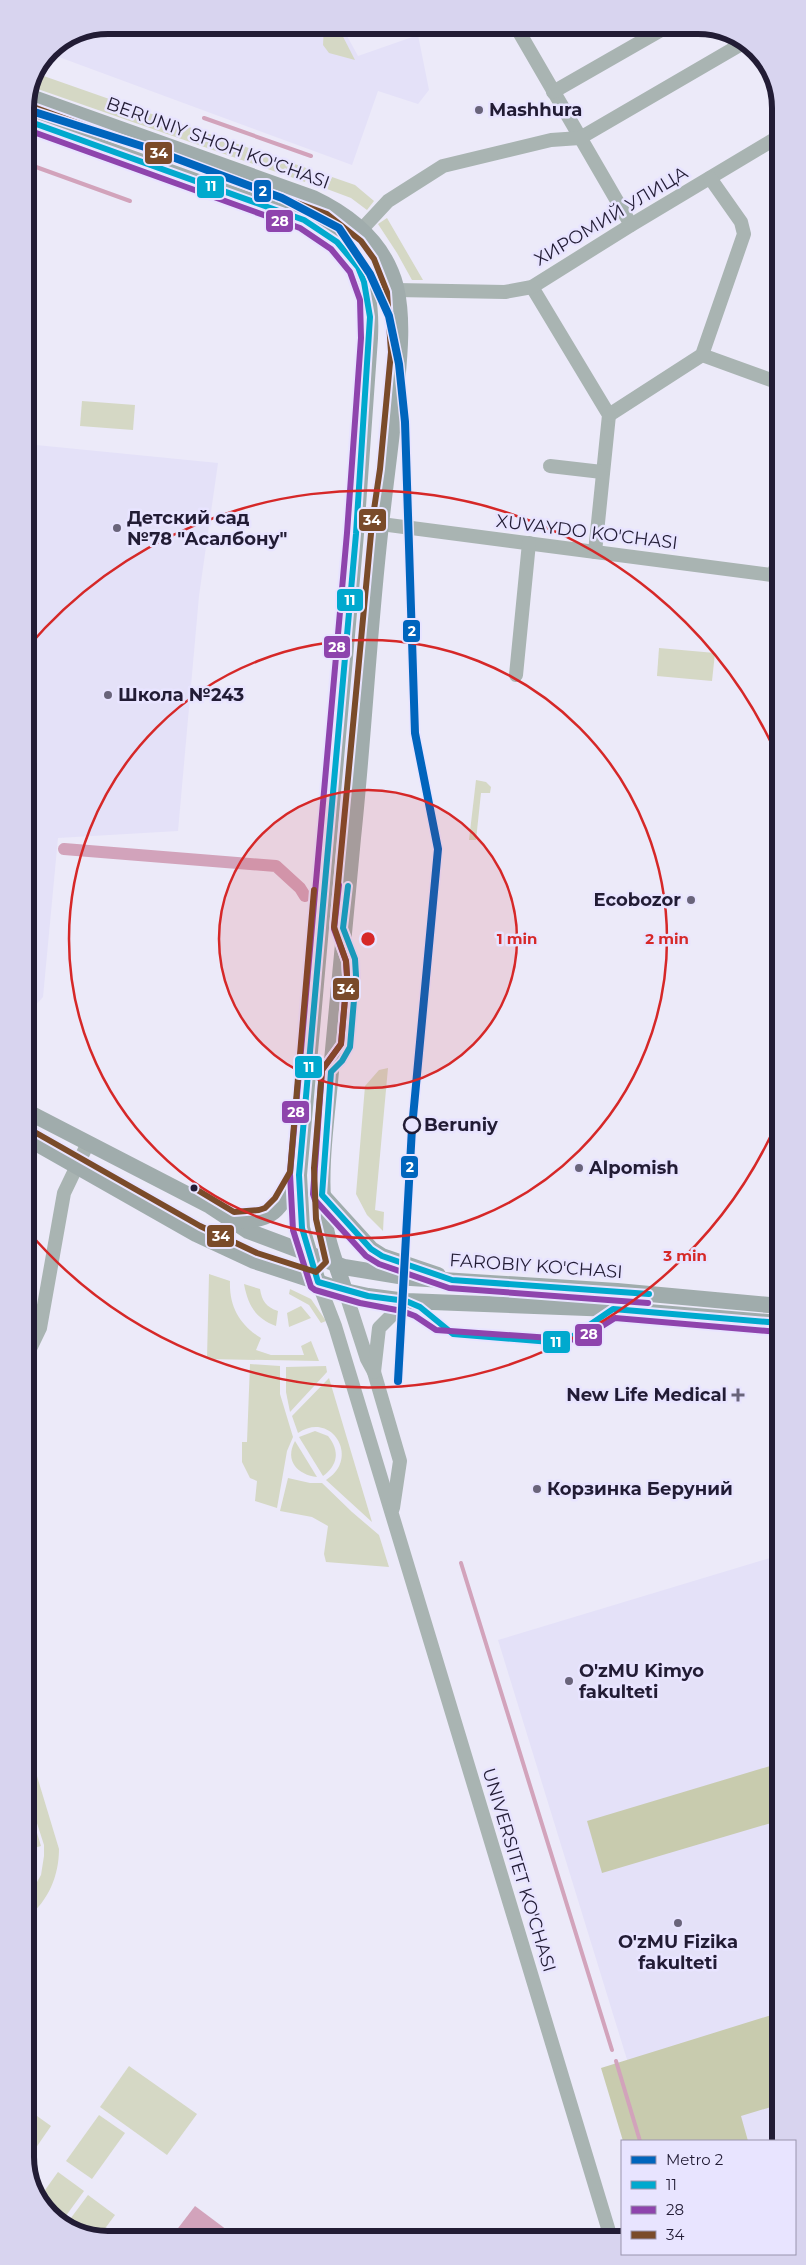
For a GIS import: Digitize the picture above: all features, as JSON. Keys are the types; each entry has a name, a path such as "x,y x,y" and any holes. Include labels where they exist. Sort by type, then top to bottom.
{"main road":[{"name":"BERUNIY SHOH KO'CHASI","path":"35,98 313,198 339,211 362,229 382,255 396,290 400,352 390,461 381,524 353,838 343,928 322,1195 326,1229 345,1291"},
{"path":"34,123 287,212 320,229 346,250 364,277 371,307 360,480 298,1175 302,1228 318,1282"},
{"path":"353,556 381,524 360,480"},
{"name":"FAROBIY KO'CHASI","path":"34,1115 195,1198 248,1231 336,1264 365,1271 411,1278 617,1291 772,1305"},
{"path":"34,1142 196,1234 254,1261 345,1291 406,1301 613,1308 772,1322"},
{"path":"232,1221 261,1219 270,1216 282,1203 298,1175"},
{"path":"322,1195 371,1249 382,1256 452,1280"},
{"path":"318,1282 336,1264"}],"street":[{"path":"520,34 631,225"},
{"path":"553,92 654,34"},
{"path":"362,229 388,201 443,166 551,140 580,138 738,46"},
{"name":"ХИРОМИЙ УЛИЦА","path":"396,290 505,292 532,287 772,141"},
{"name":"ХИРОМИЙ УЛИЦА","path":"702,355 744,234 741,222 710,178"},
{"name":"ХИРОМИЙ УЛИЦА","path":"532,287 609,415"},
{"path":"595,552 609,415 702,355 772,381"},
{"path":"550,466 602,472"},
{"name":"XUVAYDO KO'CHASI","path":"381,524 772,574"},
{"path":"516,675 529,543"},
{"path":"34,1340 40,1328 62,1201 76,1165 88,1143"},
{"name":"UNIVERSITET KO'CHASI","path":"318,1282 335,1326 609,2231"},
{"name":"UNIVERSITET KO'CHASI","path":"345,1291 367,1359 374,1372 400,1461 392,1512"},
{"path":"374,1372 379,1328 406,1301"}],"shaded area":[{"path":"98,34 346,34 358,56 418,35 429,90 418,104 378,91 352,165 56,56 71,44"},
{"path":"34,445 218,463 199,596 178,831 58,838 43,997 34,1007"},
{"path":"772,1557 772,2140 652,2140 498,1640"},
{"path":"195,2206 228,2231 176,2231"}],"green space":[{"path":"324,34 342,34 355,60 329,53 323,45"},
{"path":"41,75 309,169 305,182 36,88"},
{"path":"332,177 355,185 374,201 367,210 351,198 327,189"},
{"path":"387,218 423,280 412,280 378,224"},
{"path":"82,401 135,405 133,430 80,426"},
{"path":"659,648 715,653 712,681 657,676"},
{"path":"476,780 486,782 491,787 490,793 481,793 476,840 469,840"},
{"path":"388,1068 375,1210 384,1212 383,1231 367,1215 356,1194 365,1086 379,1070"},
{"path":"209,1274 230,1281 231,1299 237,1314 247,1327 261,1338 256,1350 271,1355 304,1355 301,1346 311,1341 319,1361 207,1359"},
{"path":"244,1284 260,1289 265,1303 270,1308 278,1311 276,1326 263,1319 254,1310 250,1304"},
{"path":"290,1289 311,1299 326,1321 321,1323 309,1305 289,1294"},
{"path":"301,1306 311,1318 289,1327 287,1313"},
{"path":"250,1364 280,1366 280,1394 293,1437 287,1451 277,1508 255,1501 257,1481 250,1478 242,1462 242,1442 247,1442"},
{"path":"326,1366 327,1372 290,1412 286,1392 286,1367"},
{"path":"329,1378 372,1522 326,1480 336,1471 341,1461 341,1450 338,1440 331,1432 322,1428 310,1428 298,1433 292,1416"},
{"path":"315,1431 328,1436 336,1452 336,1458 332,1467 323,1476 299,1437"},
{"path":"295,1441 317,1477 304,1473 295,1466 291,1455"},
{"path":"288,1478 310,1483 322,1483 379,1535 389,1567 326,1562 324,1554 328,1526 312,1517 280,1511"},
{"path":"772,1765 772,1823 602,1873 587,1821"},
{"path":"34,1766 59,1849 57,1869 51,1887 47,1896 34,1912 34,1887 41,1875 44,1845 34,1814"},
{"path":"34,1823 41,1846 34,1848"},
{"path":"772,2015 772,2107 741,2116 748,2140 623,2140 601,2068"},
{"path":"129,2066 197,2114 167,2155 100,2107"},
{"path":"99,2115 125,2133 92,2179 66,2161"},
{"path":"37,2116 51,2126 34,2151 34,2120"},
{"path":"58,2172 84,2191 65,2217 52,2206 43,2193"},
{"path":"88,2195 115,2215 103,2231 93,2230 69,2220"}],"waterway":[{"path":"204,118 311,156"},
{"path":"34,166 130,201"},
{"path":"64,849 276,866 300,888 305,896"},
{"path":"461,1563 612,2050"},
{"path":"616,2061 640,2140"}],"metro line":[{"name":"2","path":"34,112 151,149 282,198 339,228 370,274 389,316 399,364 405,422 415,733 438,849 412,1128 398,1381"}],"transit line":[{"name":"34","path":"34,107 327,214 361,241 374,259 387,292 391,352 380,469 372,523 334,927 346,961 347,976 341,1044 322,1070 314,1168 316,1219 326,1262 316,1272 257,1253 200,1226 34,1132"},
{"name":"11","path":"34,123 304,220 337,242 358,267 364,282 370,317 356,534 299,1175 302,1228 318,1282 368,1296 406,1301 420,1307 453,1334 563,1343 613,1309 772,1322"},
{"name":"28","path":"34,132 300,228 331,249 350,272 360,300 361,338 347,533 290,1174 293,1230 311,1287 315,1290 360,1303 402,1311 415,1316 436,1330 580,1340 615,1318 772,1331"},
{"name":"28","path":"339,885 334,929 346,961 347,976 341,1044 322,1070 313,1194 315,1200 366,1256 379,1264 449,1288 648,1303"},
{"name":"11","path":"348,886 343,928 355,959 356,976 350,1047 342,1061 331,1072 322,1195 371,1249 382,1256 452,1280 649,1294"},
{"name":"34","path":"194,1188 234,1212 259,1210 265,1208 275,1198 290,1172 314,890"}],"place":[{"name":"Mashhura","path":"479,110"},
{"name":"Детский сад №78 \"Асалбону\"","path":"117,528"},
{"name":"Школа №243","path":"108,695"},
{"name":"Ecobozor","path":"691,900"},
{"name":"Beruniy","path":"412,1125"},
{"name":"Alpomish","path":"579,1168"},
{"name":"New Life Medical","path":"738,1395"},
{"name":"Корзинка Беруний","path":"537,1489"},
{"name":"O'zMU Kimyo fakulteti","path":"569,1681"},
{"name":"O'zMU Fizika fakulteti","path":"678,1923"}]}
